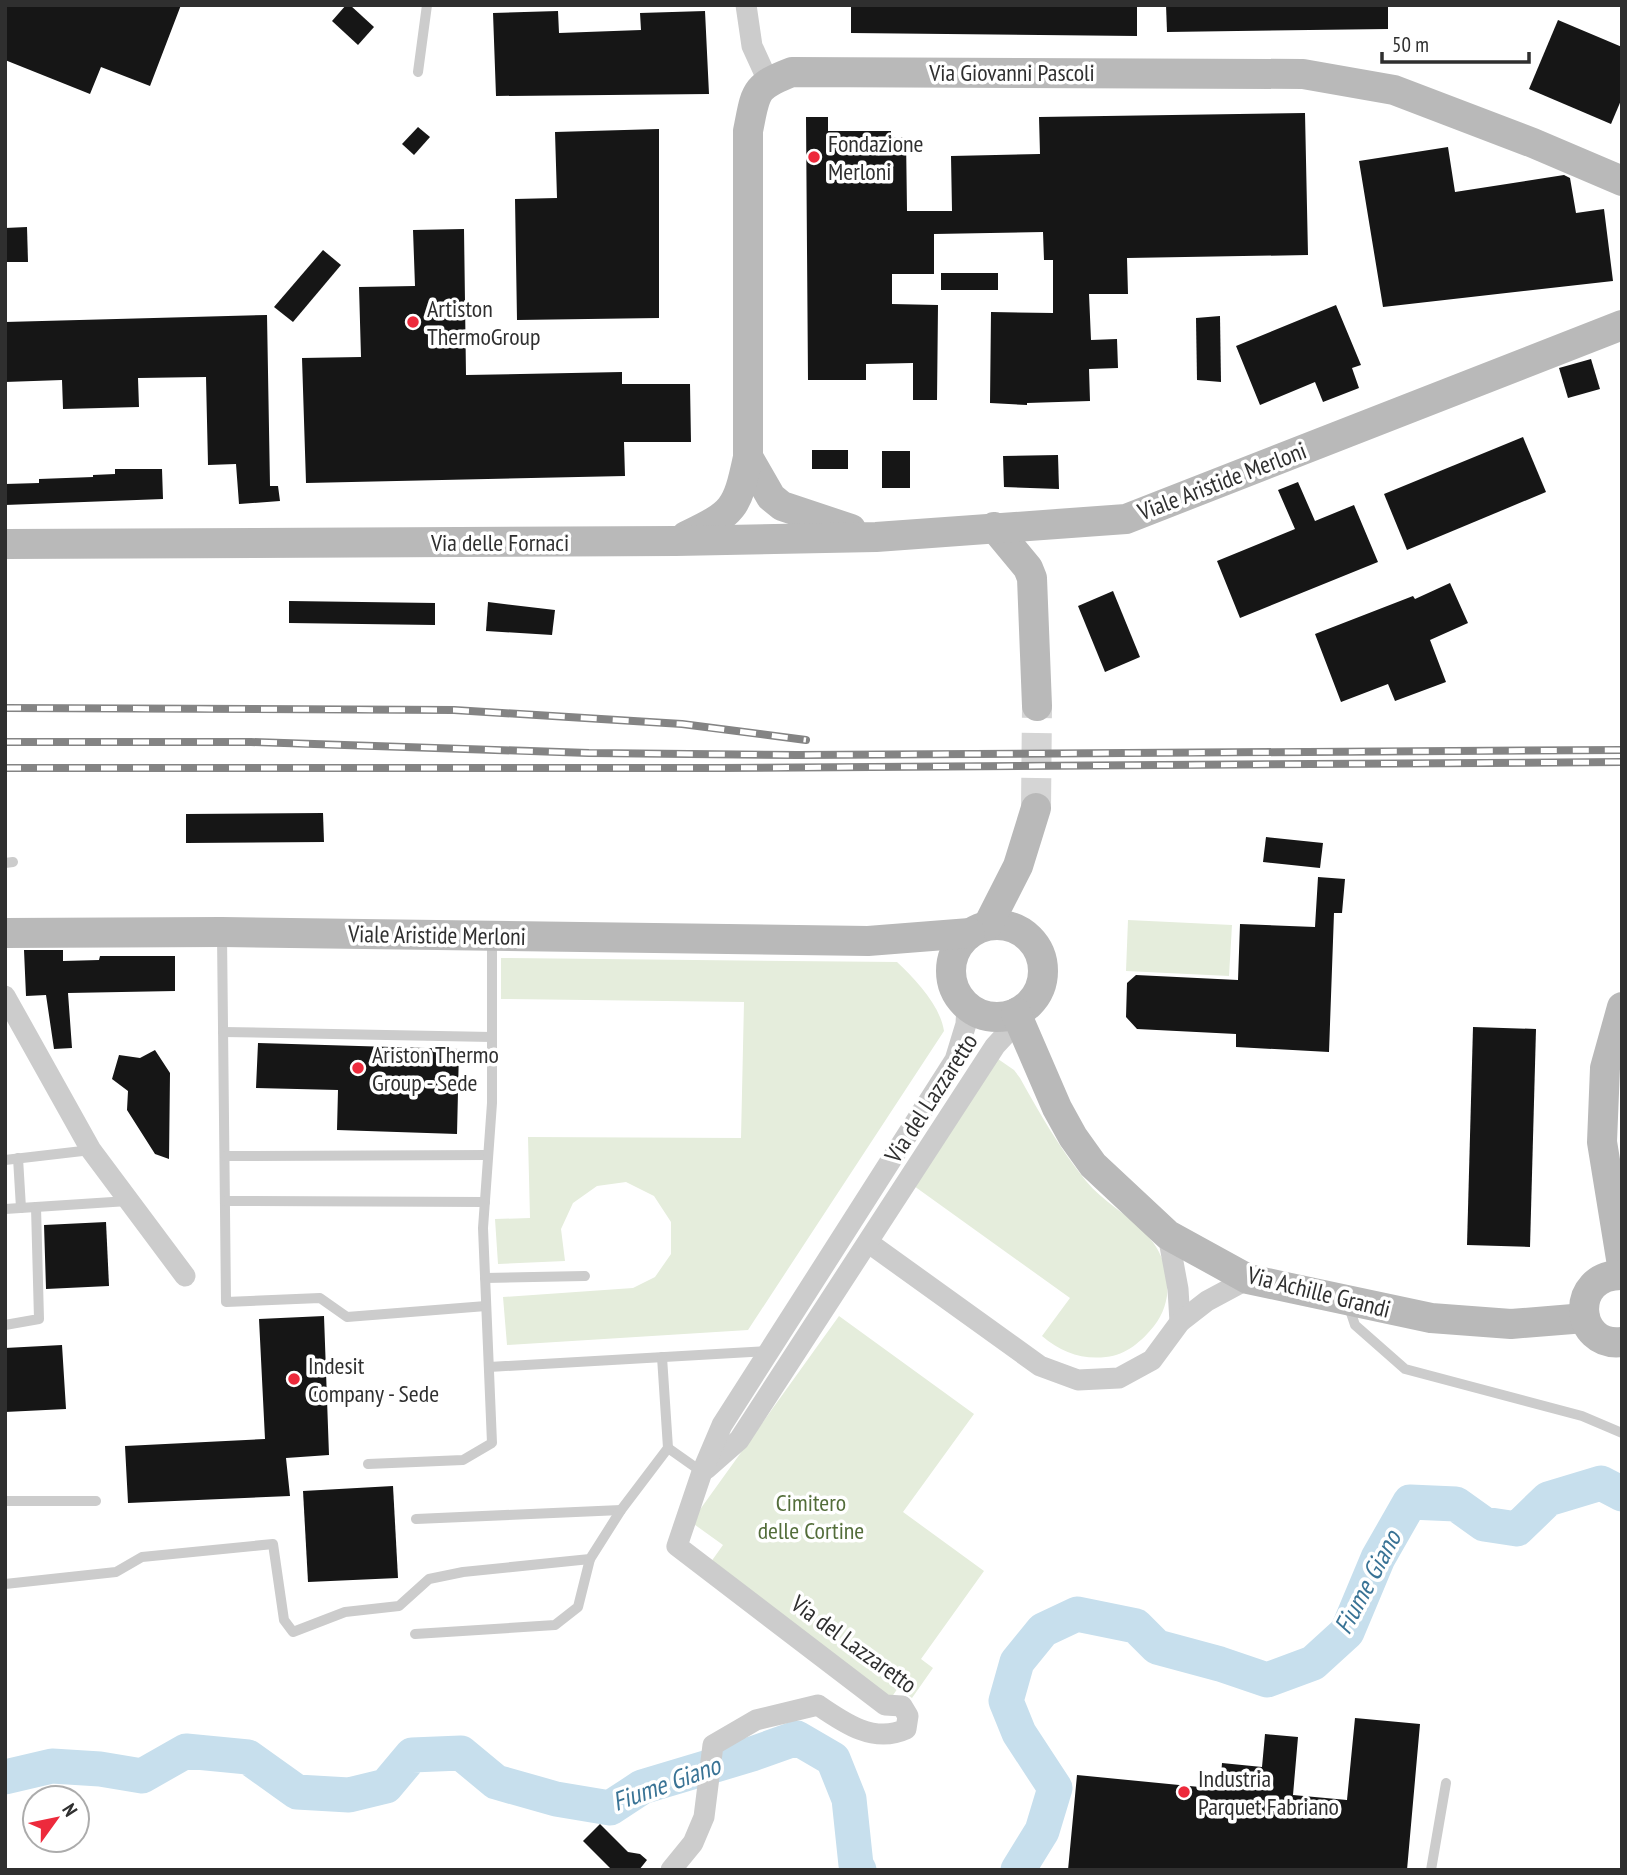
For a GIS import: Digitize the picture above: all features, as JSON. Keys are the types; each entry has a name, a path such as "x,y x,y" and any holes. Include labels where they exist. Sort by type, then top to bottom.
{"main road":[{"name":"Via Giovanni Pascoli","path":"768,81 792,72 841,71 1303,74 1394,90 1533,143 1622,181"},
{"path":"676,541 718,521 731,510 741,494 748,457 748,131 756,93 768,81"},
{"name":"Viale Aristide Merloni","path":"994,527 1126,519 1622,325"},
{"path":"748,457 771,497 782,506 876,537"},
{"path":"994,527 1028,568 1032,578 1037,706"},
{"name":"Via delle Fornaci","path":"5,544 676,541 876,537 994,527"},
{"path":"1018,1017 991,1017 967,1006 953,986 952,959 959,944 979,929 1018,866 1036,808"},
{"name":"Viale Aristide Merloni","path":"5,933 222,932 868,941 1002,924 1016,928 1032,941 1042,960 1044,974 1036,996 1018,1017"},
{"name":"Viale Aristide Merloni","path":"868,941 925,953 951,971"},
{"path":"1622,1007 1605,1068 1602,1142 1622,1265"},
{"name":"Via Achille Grandi","path":"1018,1017 1057,1108 1093,1165 1168,1235 1248,1279 1431,1318 1511,1324 1585,1318"},
{"path":"1622,1275 1601,1278 1586,1295 1583,1307 1585,1318 1596,1335 1606,1341 1622,1342"}],"street":[{"path":"746,5 752,46 768,81"},
{"path":"5,996 91,1150 185,1276"},
{"name":"Via del Lazzaretto","path":"671,1870 693,1843 704,1817 713,1745 756,1720 818,1705 841,1721 869,1733 894,1735 906,1729 908,1716 902,1706 885,1705 677,1546 702,1472 722,1425 955,1060 966,1024 967,1006"},
{"name":"Via del Lazzaretto","path":"702,1472 740,1440 995,1046 1018,1017"},
{"path":"1168,1235 1178,1289 1180,1322"},
{"path":"869,1242 1040,1366 1078,1380 1119,1378 1153,1360 1180,1322 1207,1301 1248,1279"}],"lane":[{"path":"418,72 427,5"},
{"path":"222,932 226,1302 320,1298 347,1317 486,1306"},
{"path":"368,1464 463,1460 492,1443 482,1228 488,1155 492,936"},
{"path":"223,1032 492,1037"},
{"path":"5,1160 91,1150"},
{"path":"225,1156 488,1155"},
{"path":"18,1158 21,1208"},
{"path":"5,1209 129,1201"},
{"path":"225,1201 485,1202"},
{"path":"5,1325 39,1319 36,1207"},
{"path":"485,1278 585,1276"},
{"path":"1347,1302 1355,1325 1405,1369 1583,1416 1622,1433"},
{"path":"489,1367 769,1350"},
{"path":"415,1634 555,1625 578,1607 590,1559 621,1510 668,1448 662,1357"},
{"path":"668,1448 702,1472"},
{"path":"5,1501 96,1501"},
{"path":"416,1519 621,1510"},
{"path":"5,1584 116,1572 142,1557 274,1544 284,1620 293,1632 345,1612 399,1606 429,1579 463,1572 590,1559"},
{"path":"1431,1870 1446,1783"}],"green space":[{"path":"1128,920 1232,925 1229,976 1126,971"},
{"path":"501,958 897,962 932,1002 944,1031 748,1330 507,1345 503,1297 633,1288 655,1277 671,1254 671,1222 654,1196 626,1182 597,1186 573,1203 561,1229 565,1261 498,1264 495,1219 530,1218 528,1137 741,1138 744,1002 501,999"},
{"path":"998,1059 1014,1070 1020,1078 1059,1144 1086,1181 1146,1234 1165,1267 1167,1291 1161,1315 1144,1337 1113,1356 1080,1356 1064,1350 1042,1336 1070,1298 914,1186"},
{"name":"Cimitero delle Cortine","path":"839,1316 974,1414 903,1512 984,1571 921,1659 933,1668 912,1698 898,1688 891,1698 708,1566 723,1545 691,1522"}],"building":[{"path":"5,5 181,5 150,86 101,67 90,94 5,60"},
{"path":"346,5 350,5 374,27 358,45 332,21"},
{"path":"851,5 1137,5 1137,36 851,33"},
{"path":"1166,5 1388,5 1388,29 1167,32"},
{"path":"558,11 559,33 641,30 640,13 705,11 709,94 496,96 493,13"},
{"path":"1558,20 1622,47 1622,98 1611,124 1529,89"},
{"path":"1305,113 1308,255 1127,258 1128,294 1089,294 1091,340 1117,339 1118,368 1089,369 1090,401 1027,405 990,403 991,312 1053,313 1053,260 1044,260 1043,232 934,234 934,274 892,274 892,304 938,305 937,400 913,400 913,363 866,364 866,380 808,380 806,117 828,117 828,131 891,131 891,137 906,137 907,211 952,211 951,156 1040,154 1039,117"},
{"path":"418,127 430,137 414,155 402,144"},
{"path":"659,129 659,318 517,320 515,199 557,198 555,132"},
{"path":"1448,147 1455,192 1564,175 1570,178 1576,213 1604,209 1613,281 1383,307 1359,161"},
{"path":"27,227 28,262 5,262 5,228"},
{"name":"Artiston ThermoGroup","path":"464,229 466,375 622,372 622,384 690,384 691,442 624,442 625,476 306,483 302,358 361,357 359,287 415,286 413,230"},
{"path":"323,250 341,265 293,322 274,307"},
{"path":"941,273 998,273 998,290 941,290"},
{"path":"1336,305 1361,365 1352,368 1359,388 1323,402 1315,382 1260,405 1236,346"},
{"path":"267,315 270,486 278,486 280,501 239,504 236,464 208,465 206,377 138,378 139,407 63,409 62,380 5,382 5,322"},
{"path":"1220,316 1221,382 1197,380 1196,318"},
{"path":"1591,359 1600,389 1568,398 1559,368"},
{"path":"1523,437 1546,492 1407,550 1384,494"},
{"path":"812,450 848,450 848,469 812,469"},
{"path":"882,451 910,451 910,488 882,488"},
{"path":"1058,455 1059,489 1004,487 1003,456"},
{"path":"115,469 162,469 163,499 5,505 5,484 115,474"},
{"path":"1298,482 1315,521 1354,505 1378,562 1240,618 1217,561 1295,529 1278,490"},
{"path":"1450,583 1468,623 1430,640 1446,682 1395,701 1388,684 1341,702 1315,634 1413,596 1415,599"},
{"path":"1113,591 1140,657 1105,672 1078,606"},
{"path":"289,601 435,603 435,625 289,623"},
{"path":"488,602 555,610 552,635 486,631"},
{"path":"323,813 324,842 186,843 186,814"},
{"path":"1266,837 1323,843 1320,868 1263,862"},
{"path":"1318,877 1345,879 1342,913 1334,913 1329,1052 1236,1047 1236,1034 1137,1029 1126,1017 1127,983 1136,975 1238,980 1240,924 1315,927"},
{"path":"24,950 63,950 63,961 99,960 100,956 175,956 175,991 68,993 72,1048 54,1049 46,995 26,996"},
{"path":"1473,1027 1536,1029 1530,1247 1467,1245"},
{"name":"Ariston Thermo Group - Sede","path":"258,1043 459,1049 457,1134 337,1130 338,1090 256,1088"},
{"path":"155,1050 170,1073 169,1159 155,1154 127,1110 128,1091 112,1079 119,1055 140,1058"},
{"path":"106,1222 109,1286 46,1289 44,1225"},
{"name":"Indesit Company - Sede","path":"324,1316 329,1455 286,1458 290,1496 128,1503 125,1446 265,1439 259,1319"},
{"path":"62,1345 66,1409 5,1412 5,1348"},
{"path":"393,1486 398,1578 308,1582 303,1491"},
{"name":"Industria Parquet Fabriano","path":"1355,1718 1420,1724 1407,1870 1068,1870 1077,1775 1220,1789 1222,1763 1262,1767 1265,1734 1298,1737 1293,1795 1347,1800"},
{"path":"600,1824 628,1852 640,1854 647,1860 639,1870 612,1870 583,1841"}],"waterway":[{"name":"Fiume Giano","path":"1018,1870 1042,1831 1055,1788 1019,1733 1006,1701 1017,1662 1043,1630 1077,1614 1136,1626 1157,1647 1267,1680 1313,1663 1347,1632 1378,1558 1410,1502 1456,1504 1484,1524 1517,1529 1548,1499 1601,1483 1622,1494"},
{"name":"Fiume Giano","path":"5,1777 52,1766 100,1769 142,1776 186,1751 248,1757 297,1792 349,1795 386,1786 412,1755 461,1753 496,1782 556,1799 610,1808 642,1787 797,1738 833,1759 849,1799 856,1865 859,1870"}],"tunnel":[{"path":"1036,808 1037,706"}],"railway":[{"path":"5,708 454,710 682,724 806,740"},
{"path":"5,742 251,742 589,753 798,755 1622,750"},
{"path":"5,768 720,768 1622,762"}],"place":[{"name":"Fondazione Merloni","path":"814,157"},
{"name":"Artiston ThermoGroup","path":"413,322"},
{"name":"Ariston Thermo Group - Sede","path":"358,1068"},
{"name":"Indesit Company - Sede","path":"294,1379"},
{"name":"Industria Parquet Fabriano","path":"1184,1792"}]}
